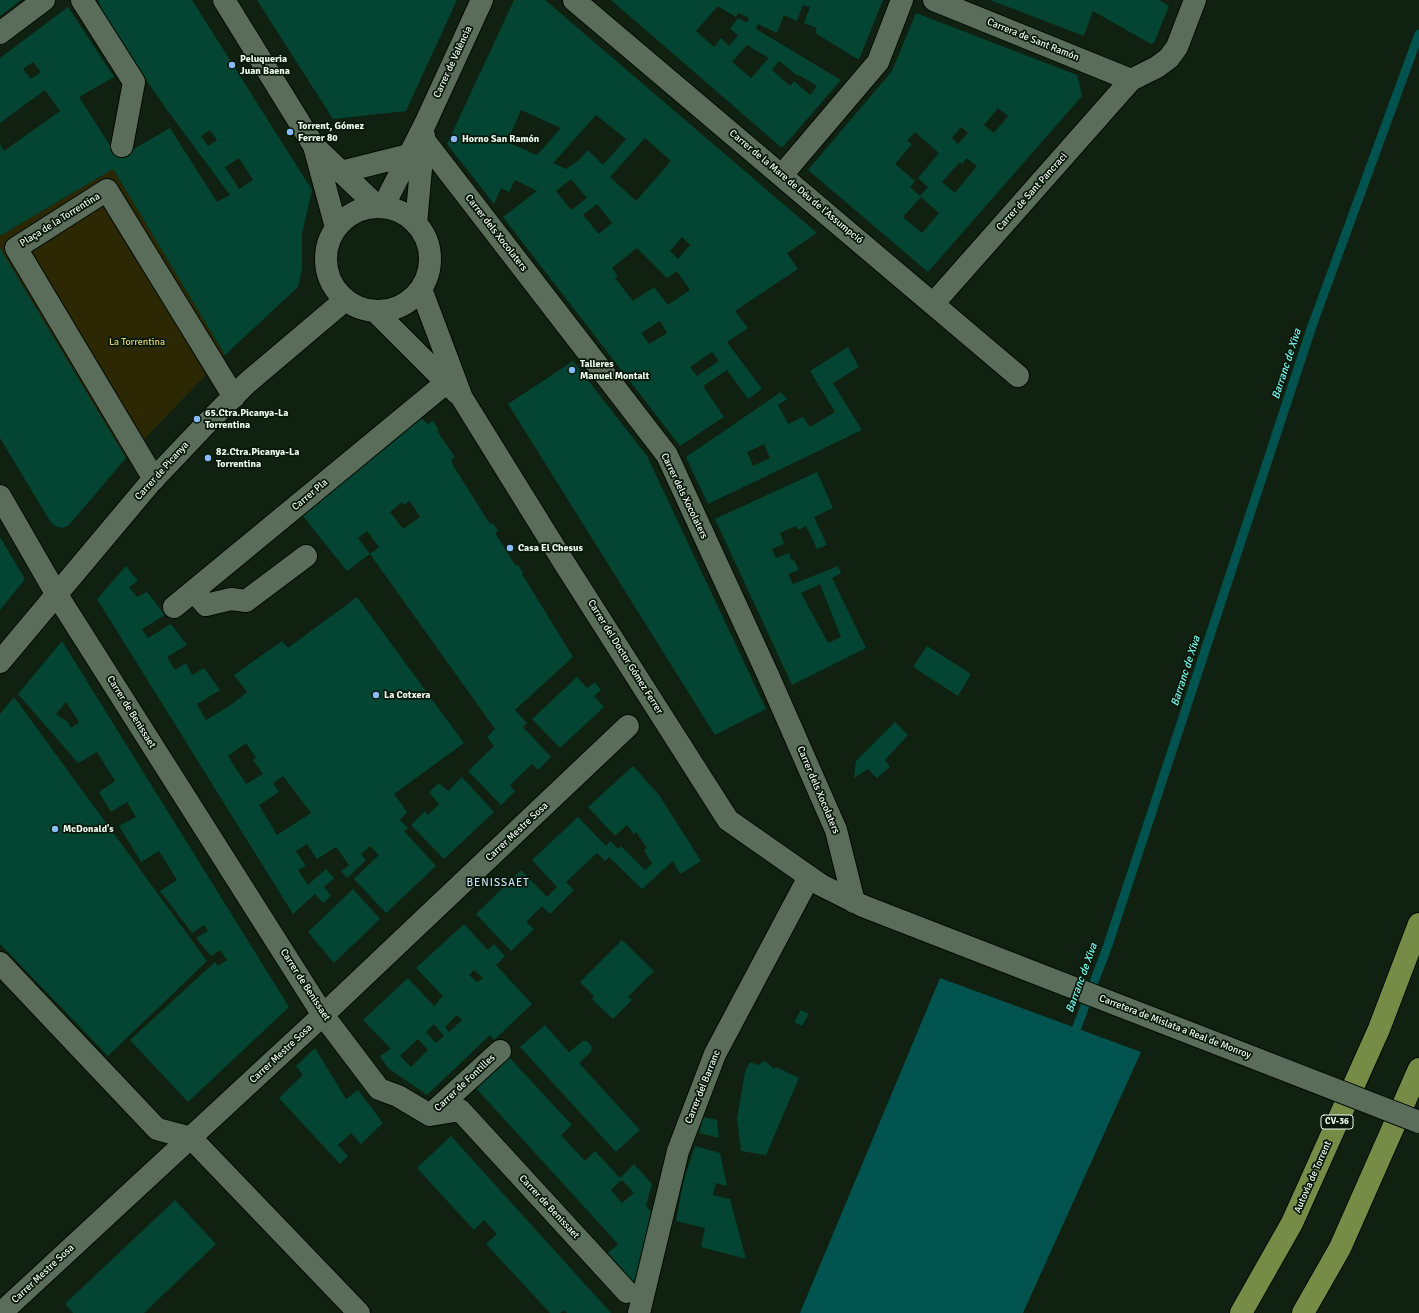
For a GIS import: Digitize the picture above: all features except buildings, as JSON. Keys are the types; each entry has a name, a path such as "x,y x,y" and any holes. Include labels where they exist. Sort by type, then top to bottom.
{"highway":[{"name":"Autovia de Torrent","path":"1241,1313 1292,1223 1379,1029 1419,924"},
{"path":"1303,1313 1340,1248 1419,1069"}],"street":[{"path":"0,33 44,0"},
{"path":"82,0 134,82 122,146"},
{"path":"224,0 314,146 380,206 402,212 416,224 429,246 430,264 421,289 410,300 393,309 375,312 361,309 345,300 335,290 327,274 326,249 336,227 342,221 358,211 380,206"},
{"name":"Carrer de València","path":"380,206 419,140 482,0"},
{"name":"Carrer de la Mare de Déu de l'Assumpció","path":"574,0 782,174 1018,376"},
{"path":"782,174 878,62 902,0"},
{"name":"Carrera de Sant Ramón","path":"934,0 1131,80"},
{"path":"1131,80 1157,67 1169,58 1177,47 1195,0"},
{"name":"Carrer de Sant Pancraci","path":"933,304 1131,80"},
{"path":"341,172 419,140"},
{"name":"Carrer de València","path":"416,224 419,140"},
{"name":"Carrer dels Xocolaters","path":"419,140 667,456 768,674 836,830 859,904"},
{"path":"314,146 336,227"},
{"name":"Plaça de la Torrentina","path":"154,479 16,248 107,190 234,397"},
{"name":"Carrer del Doctor Gómez Ferrer","path":"421,289 462,398 559,555 728,820 815,881 859,904"},
{"name":"Carrer de Picanya","path":"0,662 154,479 234,397 345,300"},
{"name":"Carrer del Doctor Gómez Ferrer","path":"375,312 462,398"},
{"name":"Carrer Pla","path":"174,607 447,382"},
{"name":"Carrer de Benissaet","path":"0,496 57,595 323,1015 379,1089 398,1096 430,1115 460,1110 627,1292"},
{"path":"194,591 206,605 231,599 246,601 306,556"},
{"name":"Carrer Mestre Sosa","path":"1,1313 323,1015 628,726"},
{"name":"Carrer del Barranc","path":"639,1313 678,1151 715,1054 815,881"},
{"name":"Carretera de Mislata a Real de Monroy","path":"859,904 1419,1122"},
{"path":"0,963 157,1129 191,1138 359,1313"},
{"name":"Carrer de Fontilles","path":"430,1115 500,1051"}],"green space":[{"name":"La Torrentina","path":"113,169 225,355 126,458 0,248 0,236"}],"water":[{"path":"940,978 1141,1052 1023,1313 800,1313"}],"waterway":[{"name":"Barranc de Xiva","path":"1072,1040 1108,945 1312,326 1419,34"}],"place":[{"name":"Peluqueria Juan Baena","path":"232,65"},
{"name":"Torrent, Gómez Ferrer 80","path":"290,132"},
{"name":"Horno San Ramón","path":"454,139"},
{"name":"Talleres Manuel Montalt","path":"572,370"},
{"name":"65.Ctra.Picanya-La Torrentina","path":"197,419"},
{"name":"82.Ctra.Picanya-La Torrentina","path":"208,458"},
{"name":"Casa El Chesus","path":"510,548"},
{"name":"La Cotxera","path":"376,695"},
{"name":"McDonald's","path":"55,829"}],"district":[{"name":"BENISSAET","path":"498,883"}]}
